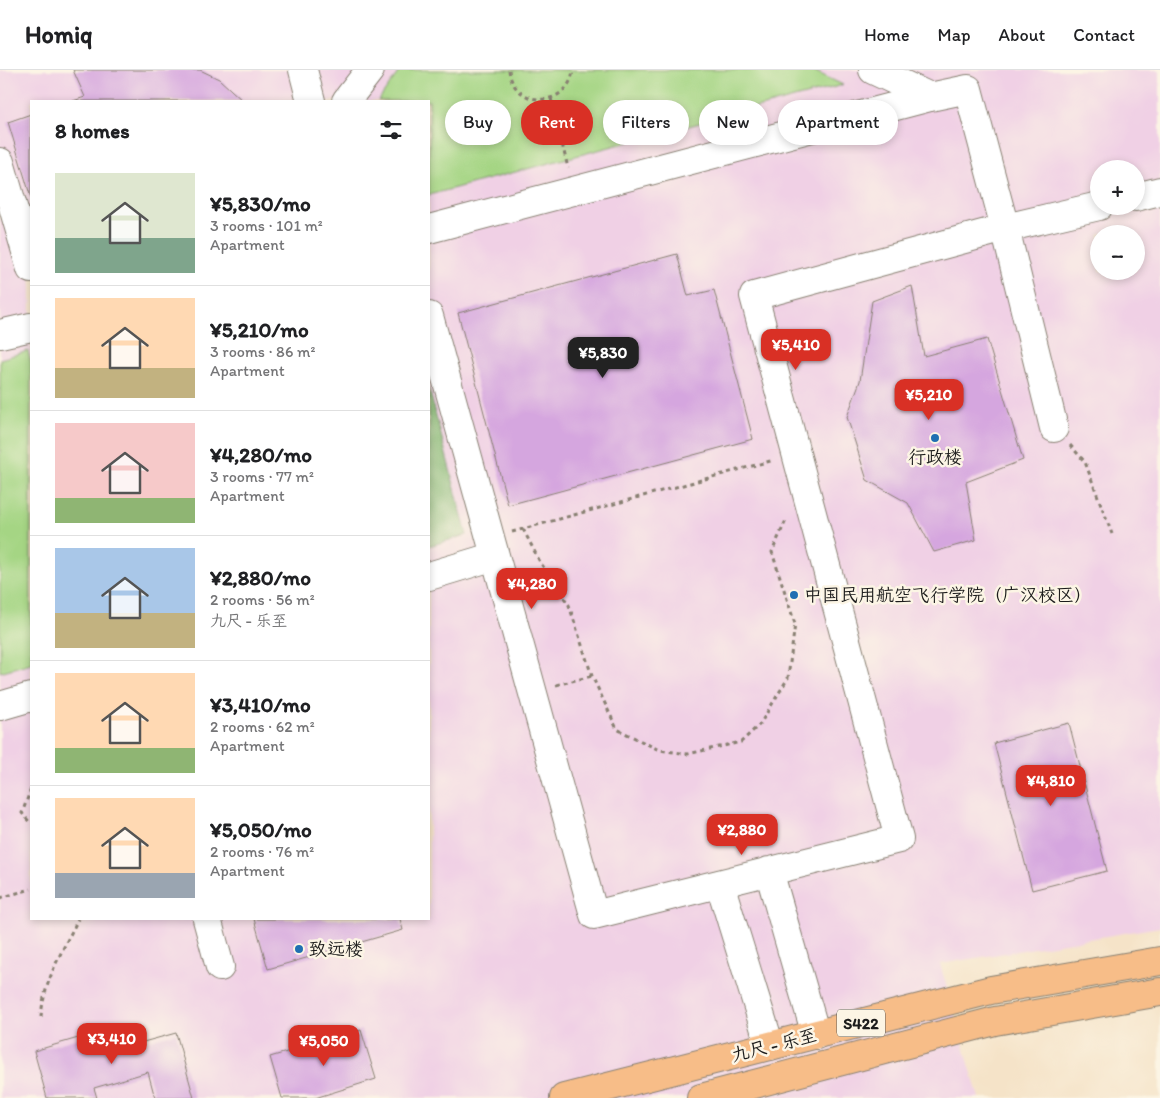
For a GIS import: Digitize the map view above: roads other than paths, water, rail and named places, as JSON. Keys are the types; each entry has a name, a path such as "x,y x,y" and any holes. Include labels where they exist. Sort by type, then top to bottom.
{"main road":[{"name":"九尺 - 乐至","path":"564,1098 991,990 1160,961"},
{"name":"九尺 - 乐至","path":"700,1098 995,1021 1160,992"}],"street":[{"path":"303,70 311,100"},
{"path":"347,100 370,70"},
{"path":"873,70 930,97"},
{"path":"430,229 930,97 968,89 1005,228 1054,428"},
{"path":"0,162 30,266"},
{"path":"1145,195 1160,191"},
{"path":"430,320 594,915 899,839 754,296 1005,228 1090,208"},
{"path":"0,334 30,327"},
{"path":"430,576 493,547"},
{"path":"0,706 30,697"},
{"path":"768,872 816,1035"},
{"path":"720,884 770,1046"},
{"path":"207,920 220,967"}],"place":[{"name":"行政楼","path":"935,438"},
{"name":"中国民用航空飞行学院（广汉校区）","path":"794,595"},
{"name":"致远楼","path":"299,949"}]}
